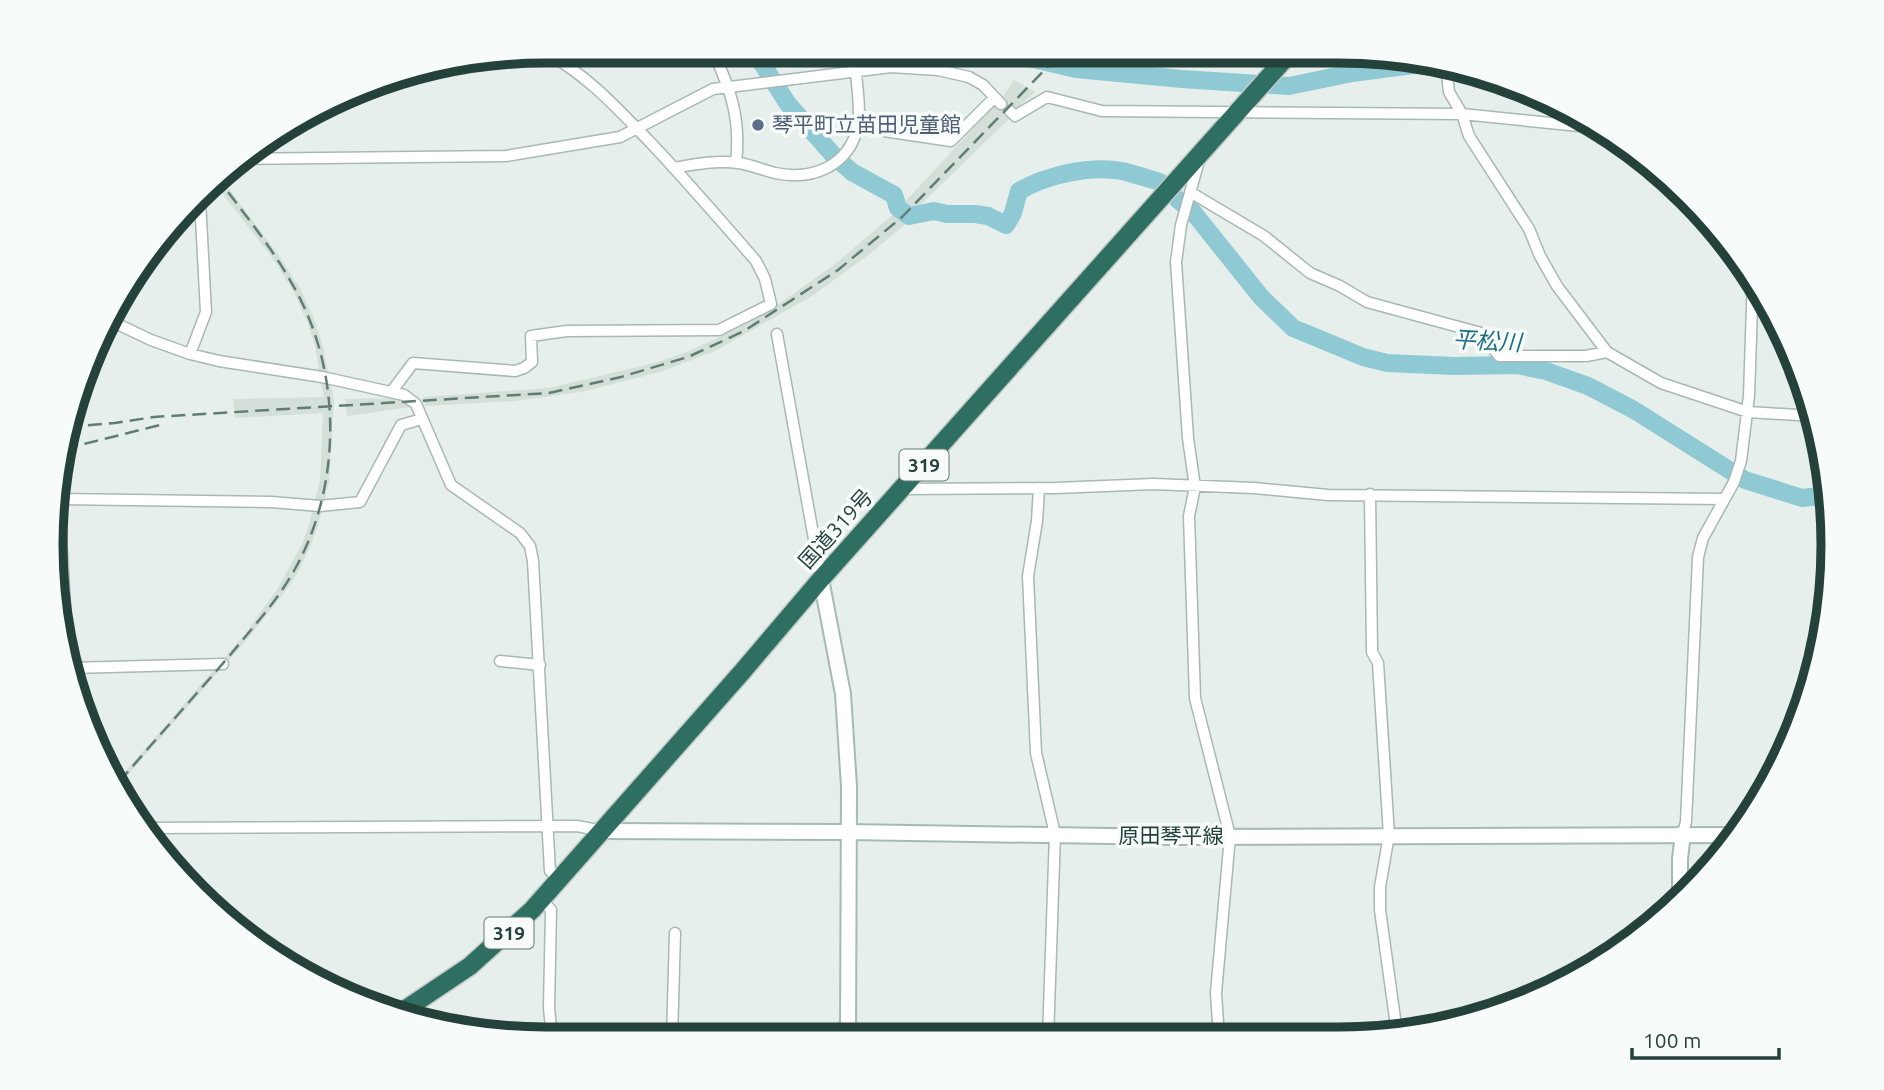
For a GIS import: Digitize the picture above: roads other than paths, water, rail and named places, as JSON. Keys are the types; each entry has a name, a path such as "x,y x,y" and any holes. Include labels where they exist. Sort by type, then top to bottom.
{"highway":[{"name":"国道319号","path":"409,1007 449,982 492,949 561,879 821,579 1281,63"}],"main road":[{"path":"821,579 843,694 849,786 848,1027"},
{"name":"原田琴平線","path":"604,831 1230,836 1724,835"},
{"path":"1680,886 1679,859 1683,833"}],"street":[{"path":"392,391 412,363 516,371 524,369 532,362 531,336 567,331 719,330 771,304 765,279 756,261 595,85 565,63"},
{"path":"718,63 729,88 738,127 736,163"},
{"path":"258,159 506,156 620,137 713,89 891,67 938,70 969,77 984,85 1015,116 1047,97 1102,111 1240,107 1462,114 1576,126"},
{"path":"674,169 704,162 736,163 775,173 803,174 830,168 844,155 857,128 856,72"},
{"path":"1447,75 1449,92 1462,114 1469,136 1529,229 1557,286 1607,352 1661,383 1748,412 1803,415"},
{"path":"857,128 951,141 1002,104"},
{"path":"1202,154 1181,225 1176,261 1188,438 1195,486 1189,516 1195,698 1230,836 1216,993 1218,1027"},
{"path":"1190,192 1264,236 1310,273 1367,302 1481,333 1499,356 1586,356 1607,352"},
{"path":"190,354 206,312 200,208"},
{"path":"1683,833 1688,794 1698,557 1703,538 1741,461 1748,412 1752,298"},
{"path":"117,324 190,354 322,377 404,395 416,404 451,485 520,534 530,546 540,665 550,871 561,879"},
{"path":"777,334 821,579"},
{"path":"65,500 271,502 320,506 360,502 401,425 422,419"},
{"path":"902,489 1153,484 1254,488 1328,495 1724,499"},
{"path":"1039,488 1037,521 1028,576 1036,753 1055,834 1048,1027"},
{"path":"1370,494 1372,652 1378,663 1390,835 1380,887 1380,910 1396,1024"},
{"path":"500,661 540,665"},
{"path":"78,668 223,664"},
{"path":"155,828 577,826 604,831"},
{"path":"542,899 551,910 551,1027"},
{"path":"672,1027 675,933"}],"waterway":[{"name":"平松川","path":"762,63 788,104 835,157 852,172 894,195 898,208 909,216 934,211 975,214 988,216 1006,225 1013,213 1019,191 1055,176 1083,170 1110,169 1160,182"},
{"path":"1050,63 1076,69 1289,86 1399,67"},
{"name":"平松川","path":"1177,199 1193,212 1261,297 1293,328 1363,357 1387,363 1517,365 1546,371 1588,386 1634,410 1745,480 1802,498 1818,496"}],"railway":[{"path":"78,426 154,417 549,393 621,377 688,357 744,331 838,270 902,217 1051,63"},
{"path":"123,777 231,654 288,580 310,536 328,465 328,393 310,322 278,260 224,186"},
{"path":"73,447 164,424"}],"place":[{"name":"琴平町立苗田児童館","path":"758,125"}]}
